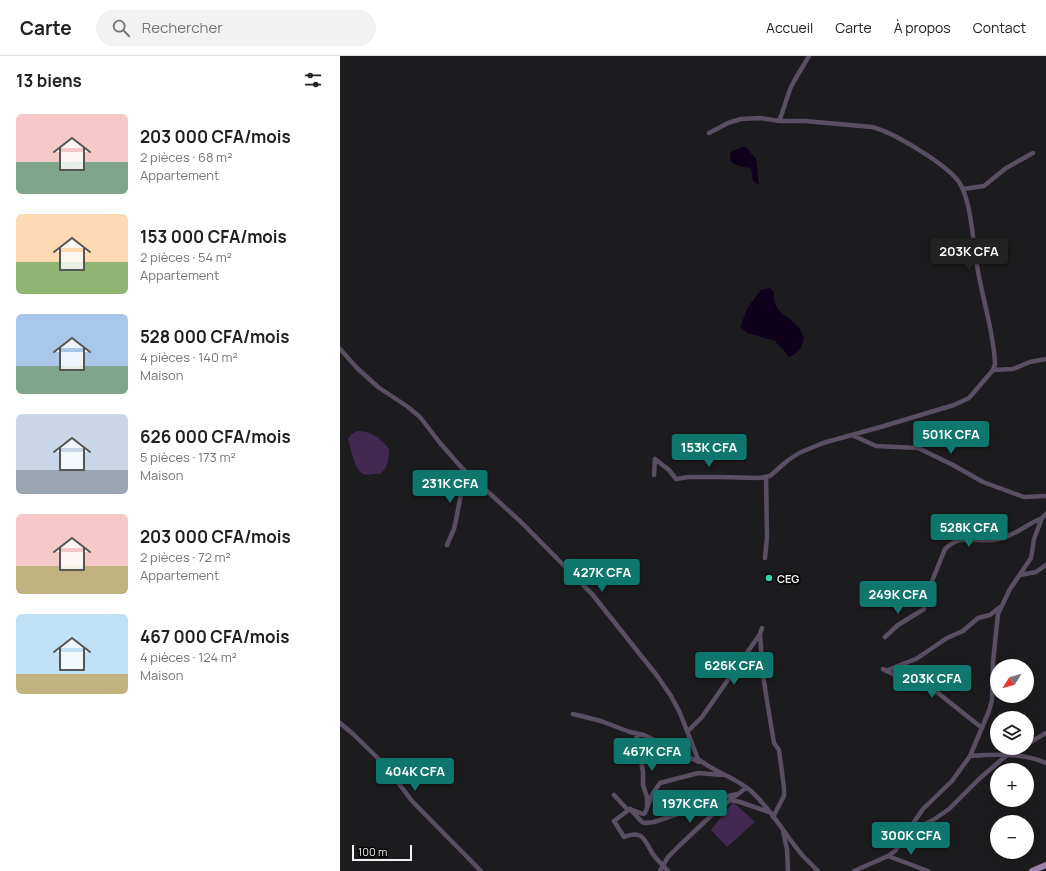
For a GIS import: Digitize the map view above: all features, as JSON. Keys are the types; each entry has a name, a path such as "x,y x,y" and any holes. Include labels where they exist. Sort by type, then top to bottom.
{"main road":[{"path":"1032,871 1046,865"}],"street":[{"path":"779,121 785,108 791,87 809,56"},
{"path":"654,475 654,459 669,470 676,478 718,476 766,478 775,473 787,461 799,453 823,443 954,405 969,398 993,370 994,358 990,327 977,270 971,226 963,189 948,170 899,138 883,130 872,127 779,121 761,118 741,119 728,123 708,133"},
{"path":"963,189 984,186 1006,168 1032,153"},
{"path":"340,349 378,387 408,406 420,417 462,468 522,523 592,594 658,677 671,696 688,731 696,755 704,764"},
{"path":"993,370 1013,369 1030,362 1046,359"},
{"path":"852,435 876,446 918,448 983,482 1024,496 1046,496"},
{"path":"447,544 454,529 456,520 461,494 462,468"},
{"path":"765,558 767,537 766,478"},
{"path":"885,637 898,625 924,609 930,588 945,549 950,545 960,540 997,540 1042,518 1046,514"},
{"path":"854,871 888,856 899,847 923,809 952,780 970,756 992,700 993,662 998,614 1010,589 1031,558 1034,539 1042,518"},
{"path":"1020,575 1036,572 1046,565"},
{"path":"982,728 938,694 926,687 908,682 884,670 918,658 947,638 963,631 976,620 990,615 1002,606"},
{"path":"688,731 702,717 760,634 762,628"},
{"path":"760,634 762,675 766,701 774,743 779,750 784,788 784,796 772,815"},
{"path":"573,714 602,721 644,736 728,776 750,790 783,828 802,855 818,871"},
{"path":"340,723 385,765 412,801 481,871"},
{"path":"636,733 644,772 643,785 647,798 646,811"},
{"path":"1034,740 1046,733"},
{"path":"970,756 1008,755 1029,758 1046,763"},
{"path":"908,834 949,809 979,779 1008,755"},
{"path":"629,810 643,814 646,811 653,793 660,783 698,773 728,776"},
{"path":"660,871 673,852 716,810 746,788"},
{"path":"614,795 642,822 654,822 701,806 715,799 738,794"},
{"path":"731,800 740,802 772,815"},
{"path":"629,810 615,820 614,824 624,837 632,833 644,839 656,858 668,871"},
{"path":"783,828 787,849 788,871"},
{"path":"888,856 928,871"}],"shaded area":[{"path":"742,147 746,147 756,159 759,185 753,181 751,168 732,163 730,156 731,152"},
{"path":"770,288 774,292 774,300 778,309 794,322 804,338 799,350 789,357 775,341 748,333 740,327 748,307 761,290"},
{"path":"357,431 366,432 375,436 389,449 388,463 383,472 380,474 366,475 358,469 355,464 348,439"},
{"path":"733,802 755,822 727,847 711,830"}],"place":[{"name":"CEG","path":"769,578"}]}
